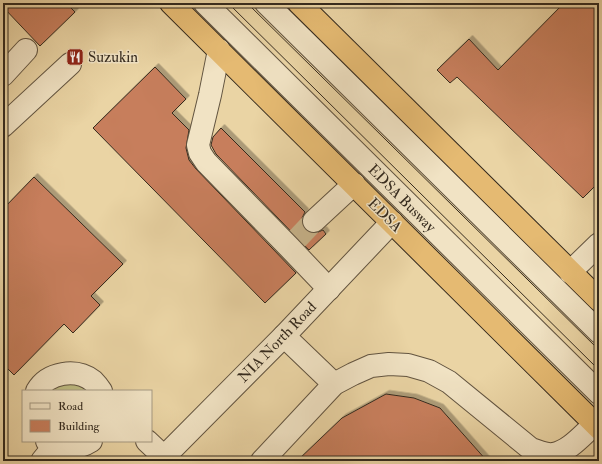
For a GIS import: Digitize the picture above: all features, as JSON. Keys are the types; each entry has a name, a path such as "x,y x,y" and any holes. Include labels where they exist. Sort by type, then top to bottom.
{"highway":[{"name":"EDSA","path":"171,3 597,426"},
{"path":"299,3 599,300"}],"street":[{"name":"EDSA Busway","path":"205,3 599,393"},
{"path":"266,3 599,332"},
{"path":"3,75 26,50"},
{"path":"219,50 198,145 200,153 206,162 293,244 329,289"},
{"path":"3,126 70,64"},
{"path":"314,221 354,184"},
{"name":"NIA North Road","path":"162,459 284,336 392,222"},
{"path":"570,272 599,244"},
{"path":"284,336 334,384"},
{"path":"262,461 334,384 371,366 389,364 408,366 429,371 449,382 531,449 544,453 554,454 566,449 597,426"},
{"path":"38,390 49,379 60,374 72,373 83,375 93,381 100,390"},
{"path":"48,449 78,447 89,442"},
{"path":"148,442 162,459"}],"shaded area":[{"path":"72,381 87,390 47,390"}],"building":[{"path":"3,3 66,3 75,12 40,46 3,7"},
{"path":"564,3 599,3 599,182 583,198 457,77 450,83 437,70 469,39 498,70"},
{"path":"155,67 186,99 172,113 189,130 186,148 189,160 296,273 265,303 93,128"},
{"path":"221,128 305,212 302,218 302,223 305,230 311,233 316,233 323,230 326,234 309,250 216,154 211,145 213,137"},
{"path":"34,177 123,264 91,296 100,305 73,333 64,324 14,375 3,364 3,209"},
{"path":"386,394 414,398 440,408 487,461 297,461 342,418"}],"tunnel":[{"path":"296,240 314,221"}],"tram line":[{"path":"228,3 599,370"},
{"path":"247,3 599,350"}],"place":[{"name":"Suzukin","path":"75,57"}]}
